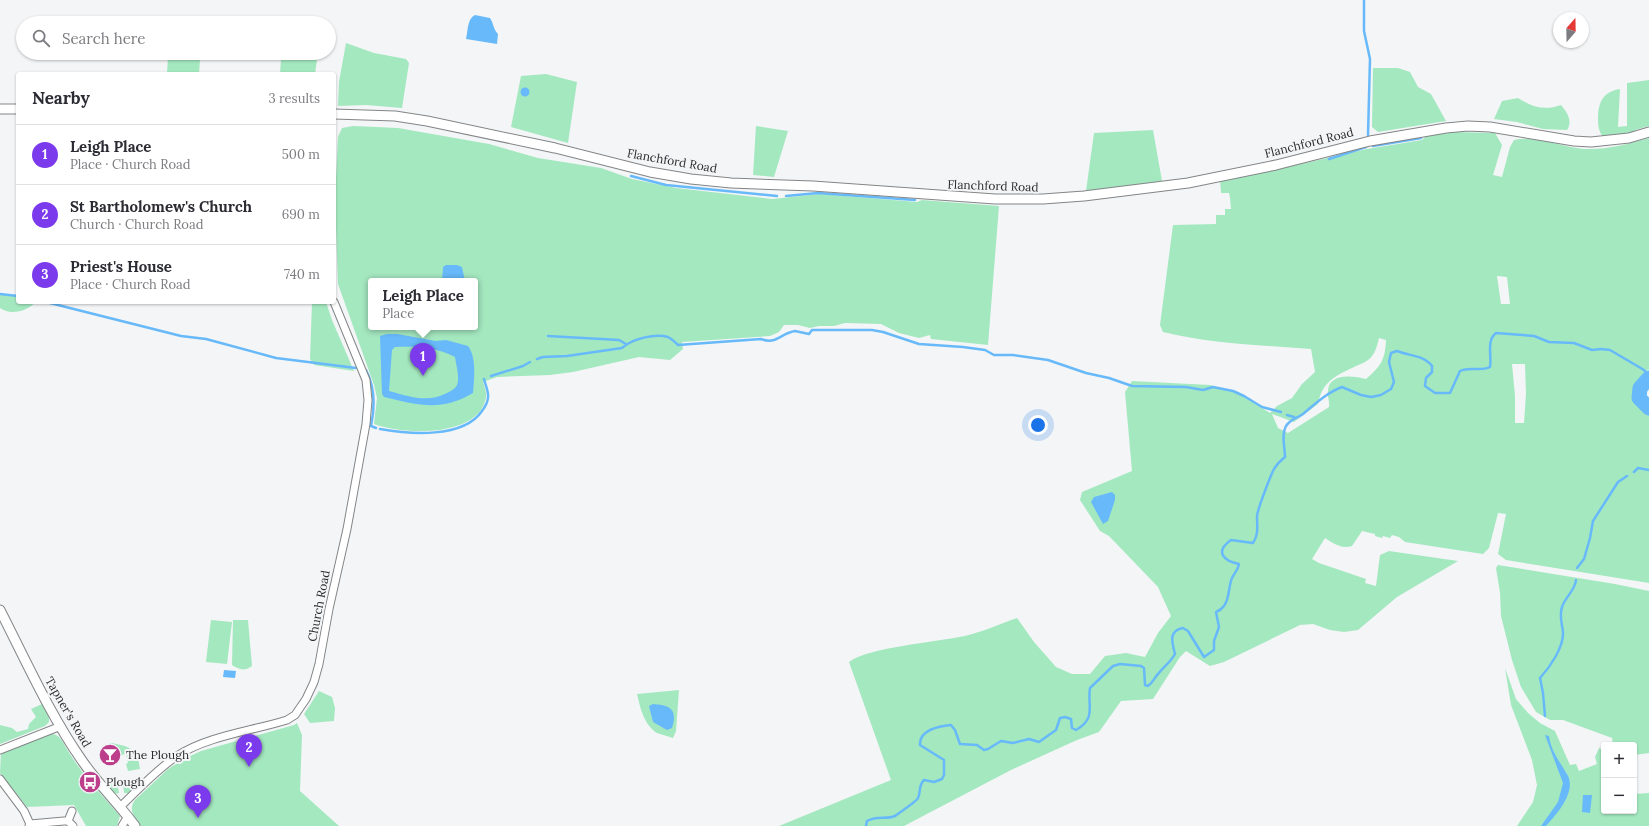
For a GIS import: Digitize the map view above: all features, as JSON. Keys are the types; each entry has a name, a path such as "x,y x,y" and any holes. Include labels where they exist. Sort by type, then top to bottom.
{"street":[{"path":"0,109 16,109"},
{"name":"Flanchford Road","path":"336,114 395,116 428,121 555,148 650,172 691,179 731,183 812,186 995,199 1043,199 1084,196 1188,183 1377,140 1446,128 1468,126 1490,127 1574,141 1591,142 1629,138 1649,132"},
{"name":"Church Road","path":"120,807 162,767 178,755 196,746 287,720 295,715 301,708 314,682 319,664 330,602 347,529 366,424 368,400 366,380 335,304"},
{"name":"Tapner's Road","path":"0,610 61,726 84,763 135,826"},
{"path":"0,750 61,726"},
{"path":"0,779 24,811 30,825 71,824 72,811"},
{"path":"122,826 128,816"}],"green space":[{"path":"346,43 374,53 406,59 409,63 402,108 366,105 338,106 339,82"},
{"path":"168,60 200,60 199,72 167,72"},
{"path":"281,60 317,60 315,72 280,72"},
{"path":"1373,68 1398,68 1410,72 1418,87 1431,94 1446,121 1378,132 1372,127"},
{"path":"546,74 577,82 568,143 511,127 521,76"},
{"path":"1649,80 1649,126 1635,130 1635,132 1603,137 1599,129 1598,116 1603,98 1610,92 1620,89 1618,127 1627,126 1627,83"},
{"path":"1518,98 1533,106 1543,108 1561,105 1567,114 1569,127 1567,130 1543,129 1517,122 1494,119 1502,101"},
{"path":"353,126 398,128 489,144 538,158 601,168 632,179 676,188 772,199 820,194 917,202 922,200 999,206 988,345 931,339 930,335 919,338 899,333 881,324 845,323 834,326 819,326 810,328 798,325 784,325 779,332 770,336 682,342 683,349 670,360 639,357 573,372 550,375 497,377 483,382 486,397 481,410 470,420 455,426 438,430 420,431 387,428 374,424 377,398 374,385 338,284 336,178 338,137 342,128"},
{"path":"756,126 788,131 774,177 753,175"},
{"path":"1153,130 1162,181 1086,191 1094,133"},
{"path":"1455,132 1495,133 1502,145 1493,175 1502,177 1510,147 1514,140 1531,139 1575,148 1600,149 1649,138 1649,369 1638,380 1633,393 1635,404 1649,414 1649,583 1506,560 1498,554 1506,514 1498,513 1489,548 1483,554 1405,542 1399,537 1392,535 1390,538 1383,536 1382,538 1375,536 1375,534 1362,531 1352,546 1348,547 1338,545 1325,538 1312,559 1319,563 1366,579 1365,583 1376,586 1380,555 1389,551 1458,561 1397,597 1358,630 1344,632 1330,630 1313,624 1300,625 1224,662 1210,666 1186,651 1180,657 1153,699 1121,701 1099,732 1077,740 1011,770 904,826 779,826 891,780 849,662 859,657 872,652 887,649 965,636 1017,618 1034,642 1056,667 1072,674 1090,674 1105,656 1126,653 1145,657 1158,633 1171,616 1158,587 1109,536 1100,531 1080,500 1082,492 1132,471 1125,392 1132,381 1210,385 1239,394 1270,413 1277,406 1292,398 1302,384 1315,372 1311,349 1218,342 1163,332 1160,325 1173,225 1216,224 1216,215 1225,215 1225,209 1231,209 1229,193 1221,193 1220,180 1270,171 1367,149 1422,140 1426,136","holes":["1497,276 1507,277 1510,304 1501,304","1379,338 1386,340 1385,353 1379,366 1366,379 1349,376 1338,378 1329,385 1329,407 1288,433 1278,428 1272,414 1294,422 1318,404 1323,390 1331,380 1343,372 1365,362 1372,356","1512,364 1525,364 1526,394 1524,423 1515,423 1515,396"]},
{"path":"0,294 16,296 16,304 33,304 24,310 14,312 9,312 0,308"},
{"path":"312,304 327,304 354,371 314,365 310,359"},
{"path":"1498,565 1649,591 1649,753 1637,755 1637,742 1613,742 1612,738 1563,720 1550,720 1536,712 1521,687 1512,660 1501,616 1500,593 1496,568"},
{"path":"211,620 232,622 227,664 206,662"},
{"path":"233,620 248,620 252,666 247,669 239,669 232,665"},
{"path":"1505,668 1516,699 1528,713 1540,723 1555,731 1570,765 1576,764 1579,771 1597,764 1595,757 1599,748 1601,749 1601,814 1637,814 1637,794 1649,793 1649,826 1517,826 1533,802 1537,785 1532,760 1511,705"},
{"path":"679,690 676,731 673,738 657,733 653,730 643,715 637,694"},
{"path":"319,691 332,697 335,708 334,721 310,723 304,714"},
{"path":"42,704 49,718 49,722 45,726 0,744 0,725 12,728 17,732 28,729 29,724 36,717 31,709"},
{"path":"297,723 302,735 300,791 339,826 140,826 136,820 132,810 135,800 168,769 184,759 201,751"},
{"path":"55,734 62,740 68,751 92,784 120,816 117,826 86,826 74,805 27,807 0,773 1,753"},
{"path":"112,743 125,746 137,752 140,769 128,771 126,754 117,756 116,749 111,750 109,744"},
{"path":"144,778 128,793 124,793 124,780"},
{"path":"104,782 117,782 119,793 114,794"}],"water":[{"path":"475,15 490,18 498,34 497,44 466,39 470,19"},
{"path":"525,87 530,92 525,97 520,92"},
{"path":"446,265 457,265 462,267 464,278 442,278 443,267"},
{"path":"397,334 436,341 446,340 468,346 474,362 473,393 450,403 440,405 419,404 384,397 382,394 380,336","holes":["395,347 418,347 433,349 455,357 458,371 457,385 451,391 433,398 412,397 389,391 392,350"]},
{"path":"1112,492 1115,495 1115,500 1108,521 1103,524 1091,502 1094,497"},
{"path":"224,670 236,671 235,678 223,677"},
{"path":"653,704 671,709 674,716 672,728 667,730 653,722 649,706"},
{"path":"1545,735 1549,736 1554,752 1568,776 1570,783 1564,803 1546,826 1541,826 1558,802 1563,783"},
{"path":"1583,795 1592,795 1590,813 1582,812"}],"waterway":[{"path":"1364,0 1364,31 1370,59 1368,135"},
{"path":"1373,146 1421,138"},
{"path":"1329,159 1366,147"},
{"path":"631,176 666,185 777,196"},
{"path":"786,196 818,193 915,200"},
{"path":"0,294 16,296"},
{"path":"54,304 181,336 206,339 276,358 356,368"},
{"path":"537,359 543,357 567,356 622,348 632,342 650,336 668,337 678,345 761,339 771,341 795,331 809,334 812,330 872,330 883,332 919,344 963,347 985,350 994,355 1013,355 1048,360 1132,386 1186,387 1203,390 1213,387 1233,391 1262,407 1281,412"},
{"path":"866,826 867,821 875,818 888,818 895,816 914,802 919,796 921,784 924,780 934,782 942,779 944,775 944,760 920,745 926,732 941,726 951,725 955,730 960,744 977,745 984,750 1001,741 1013,743 1029,739 1039,742 1056,730 1060,718 1065,717 1071,719 1072,728 1076,730 1087,721 1090,711 1090,688 1113,666 1120,664 1141,666 1144,668 1145,685 1150,685 1175,654 1172,638 1173,634 1178,629 1183,628 1188,631 1204,657 1214,650 1214,641 1219,627 1216,612 1221,609 1226,602 1232,578 1239,564 1225,558 1222,552 1223,548 1231,540 1253,543 1255,540 1257,516 1264,492 1274,469 1285,457 1283,437 1286,426 1290,421 1303,414 1327,395 1342,387 1361,395 1371,397 1381,395 1391,389 1394,382 1389,362 1391,353 1397,351 1429,362 1432,366 1432,372 1426,378 1425,386 1435,393 1450,393 1460,371 1490,367 1490,344 1496,333 1534,336 1549,342 1574,343 1592,350 1610,350 1644,370 1649,376"},
{"path":"548,336 619,340 626,344"},
{"path":"491,376 523,366 530,362"},
{"path":"366,370 373,390 373,412 371,426 376,428"},
{"path":"1649,378 1640,388 1639,398 1649,408"},
{"path":"380,429 420,433 449,430 462,426 473,420 482,411 486,404 488,395 484,379"},
{"path":"1287,415 1294,417"},
{"path":"1634,472 1638,468 1649,470"},
{"path":"1577,568 1584,559 1593,521 1618,482 1627,476"},
{"path":"1545,716 1540,678 1552,663 1559,650 1563,638 1561,610 1563,603 1574,587 1576,580"}],"place":[{"name":"Leigh Place","path":"423,376"},
{"name":"The Plough","path":"110,755"},
{"name":"St Bartholomew's Church","path":"249,767"},
{"name":"Plough","path":"90,782"},
{"name":"Priest's House","path":"198,818"}]}
